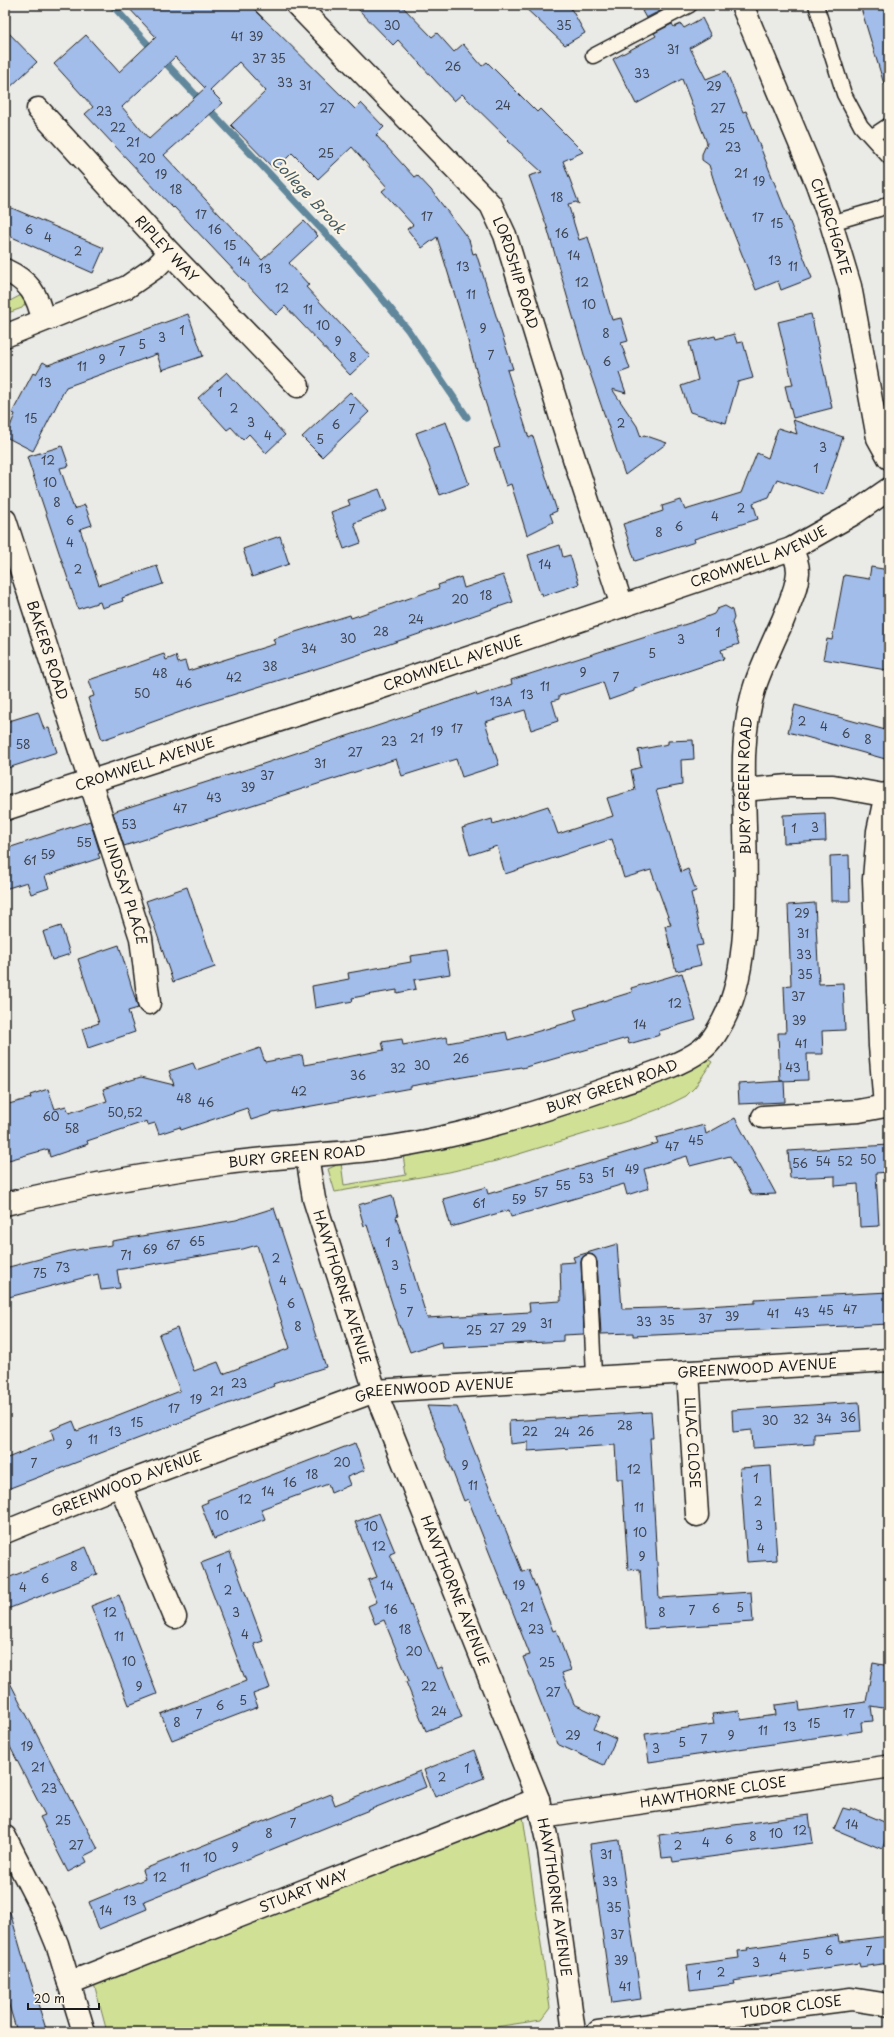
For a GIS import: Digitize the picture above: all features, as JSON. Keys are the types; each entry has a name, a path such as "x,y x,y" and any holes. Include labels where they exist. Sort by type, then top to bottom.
{"street":[{"name":"LORDSHIP ROAD","path":"297,5 486,201 498,218 505,235 561,418 622,606"},
{"name":"CHURCHGATE","path":"742,5 817,184 831,223 850,286 878,438 889,458"},
{"name":"RIPLEY WAY","path":"38,109 170,253 298,386"},
{"path":"5,336 127,288 156,267 170,253"},
{"path":"5,270 25,283 33,291 39,300 43,320"},
{"name":"CROMWELL AVENUE","path":"5,809 382,687 791,549 853,514 889,489"},
{"name":"BAKERS ROAD","path":"5,520 90,781"},
{"name":"BURY GREEN ROAD","path":"5,1204 117,1179 218,1164 370,1150 414,1143 537,1113 676,1063 700,1051 708,1044 725,1018 734,996 739,971 745,903 743,790 746,729 750,704 764,662 796,585 798,570 791,549"},
{"name":"LINDSAY PLACE","path":"90,781 141,938 149,1003"},
{"path":"743,790 789,786 833,786 887,795 878,831 874,879 880,1046 887,1106 858,1111 763,1116"},
{"name":"HAWTHORNE AVENUE","path":"307,1156 314,1199 375,1391 540,1808 548,1850 574,2032"},
{"name":"GREENWOOD AVENUE","path":"5,1532 120,1485 375,1391 594,1376 889,1360"},
{"name":"LILAC CLOSE","path":"688,1372 697,1515"},
{"path":"120,1485 175,1617"},
{"name":"HAWTHORNE CLOSE","path":"540,1808 885,1767"},
{"name":"STUART WAY","path":"69,1983 540,1808"},
{"path":"5,1837 45,1915 57,1944 84,2032"},
{"name":"TUDOR CLOSE","path":"598,2032 851,1999 889,2005"}],"lane":[{"path":"593,56 690,5"},
{"path":"816,5 844,94 861,126 889,157"},
{"path":"871,137 889,126"},
{"path":"831,223 879,209 889,203"},
{"path":"589,1262 594,1376"}],"green space":[{"path":"25,293 25,304 22,308 5,314 5,298 10,301"},
{"path":"706,1058 712,1062 695,1087 686,1096 662,1108 627,1121 496,1161 449,1172 335,1192 328,1169 341,1163 344,1185 406,1175 403,1155 531,1125 653,1084"},
{"path":"522,1809 550,2008 541,2020 462,2032 107,2032 93,1980 157,1954 163,1958 460,1841"}],"building":[{"path":"126,5 250,5 355,109 361,103 384,127 376,135 414,177 417,175 431,190 469,240 473,254 476,253 513,369 507,370 529,438 533,436 557,511 550,514 553,522 527,535 511,484 506,486 494,449 500,447 482,392 437,237 422,248 407,229 413,225 382,191 387,187 352,147 318,179 292,153 275,170 231,125 266,91 239,62 210,90 223,103 164,155 262,260 304,221 318,236 289,263 309,285 306,287 370,356 350,375 285,306 276,315 174,207 173,208 85,114 93,107 54,64 86,35 119,72 156,37","holes":["175,57 205,88 149,139 122,107"]},
{"path":"354,5 401,5 432,37 437,33 454,52 463,44 482,66 487,62 537,112 540,109 583,152 563,161 579,204 576,202 568,204 579,240 588,237 612,320 621,318 628,341 621,343 630,369 619,373 626,393 612,389 637,426 641,437 644,435 667,443 625,475 585,358 547,227 529,176 542,172 508,141 509,140 462,94 454,101 398,40 393,45"},
{"path":"522,5 569,5 585,33 565,45"},
{"path":"654,5 663,5 664,9 646,18 642,11"},
{"path":"860,5 889,5 889,83 884,84"},
{"path":"702,18 711,36 690,48 706,79 726,71 743,112 746,111 812,278 781,290 778,281 756,290 717,191 709,165 702,160 702,154 707,143 682,79 636,104 613,59 656,36 654,33 672,24 674,27 681,24 684,28"},
{"path":"5,29 37,62 5,92"},
{"path":"5,205 104,248 93,273 5,234"},
{"path":"188,314 203,356 162,370 157,354 66,387 33,451 6,437 15,414 12,413 33,373 36,374 43,362 48,365"},
{"path":"811,314 832,408 793,418 785,386 793,385 778,322"},
{"path":"734,334 737,343 743,342 753,378 738,382 726,423 690,412 681,386 698,380 689,342 715,336 716,339"},
{"path":"227,372 285,435 266,453 249,434 243,440 231,427 227,430 198,398"},
{"path":"350,392 369,412 322,457 302,437"},
{"path":"793,420 843,437 823,495 777,479 769,497 753,503 758,519 694,539 695,542 635,561 623,524 663,511 662,506 681,500 685,510 741,493 757,453 768,458 778,428 797,434"},
{"path":"446,422 469,484 440,495 416,433"},
{"path":"62,446 69,466 60,468 74,509 85,505 92,525 80,529 99,585 157,566 163,584 122,598 123,601 102,608 100,602 78,609 27,457"},
{"path":"379,489 387,510 354,523 361,543 344,549 331,512 350,505 348,500"},
{"path":"280,536 289,564 252,577 243,549"},
{"path":"560,545 563,557 570,555 579,584 543,596 542,593 540,594 528,555"},
{"path":"871,567 889,570 889,627 885,649 889,649 889,656 886,670 823,659 827,639 832,640 844,575 869,579"},
{"path":"503,575 513,602 325,666 200,705 102,740 88,698 94,696 89,680 164,654 166,660 176,656 178,663 185,661 188,671 275,644 273,639 350,615 351,618 439,588 438,585 461,577 464,588"},
{"path":"725,606 732,610 734,618 732,623 739,644 721,650 724,659 634,689 634,691 609,700 603,682 559,696 559,699 552,701 558,721 531,730 525,710 485,722 499,765 462,777 456,759 402,776 396,759 124,846 113,813 116,811 476,693 477,696 512,684 511,680 696,621 714,614 717,609"},
{"path":"795,705 889,731 889,760 788,732"},
{"path":"38,712 44,729 49,728 57,752 5,769 5,738 10,736 6,722"},
{"path":"693,740 694,759 681,760 682,785 656,790 681,872 688,869 696,891 691,893 703,945 696,946 701,965 676,971 665,926 671,925 651,870 624,878 612,839 505,874 497,846 470,855 462,828 492,819 493,824 548,806 558,834 613,816 607,798 635,790 631,770 641,767 638,750 668,744 668,741"},
{"path":"825,813 826,841 784,843 783,815"},
{"path":"90,821 100,853 98,854 100,858 45,876 49,888 31,894 27,882 5,889 5,849"},
{"path":"849,855 850,901 831,901 830,856"},
{"path":"187,887 215,967 173,982 146,901"},
{"path":"815,903 819,984 843,983 845,1030 822,1031 823,1054 807,1054 808,1080 780,1081 778,1033 786,1033 784,986 791,985 788,905"},
{"path":"61,926 70,954 52,960 43,932"},
{"path":"119,945 138,1008 128,1011 135,1032 88,1048 82,1029 99,1023 78,959"},
{"path":"446,951 450,974 414,980 416,989 397,993 397,990 373,994 352,998 353,1001 315,1008 312,986 349,979 348,973 411,962 410,956"},
{"path":"682,973 696,1020 659,1031 660,1035 629,1044 627,1038 522,1068 411,1086 411,1088 273,1113 251,1120 247,1108 181,1130 180,1127 159,1134 155,1123 148,1125 147,1121 87,1141 88,1144 50,1157 48,1149 5,1161 5,1105 31,1098 30,1095 48,1089 55,1109 66,1106 69,1113 107,1101 103,1089 128,1080 141,1077 174,1085 169,1071 193,1063 196,1070 260,1048 265,1062 302,1055 304,1065 384,1050 382,1042 402,1039 403,1045 447,1037 448,1043 506,1032 508,1040 577,1020 574,1010 632,992 631,988"},
{"path":"784,1081 785,1102 739,1104 738,1084"},
{"path":"735,1118 776,1194 752,1195 730,1156 690,1166 687,1156 644,1169 649,1188 627,1195 624,1184 511,1217 509,1210 451,1227 443,1199 486,1187 488,1194 658,1143 656,1138 704,1125 706,1134"},
{"path":"889,1145 889,1172 876,1173 879,1226 860,1227 858,1184 835,1186 835,1176 790,1178 788,1151"},
{"path":"392,1195 398,1216 396,1217 427,1318 530,1312 529,1303 561,1301 560,1263 575,1262 573,1257 617,1244 622,1309 755,1303 755,1299 889,1292 889,1324 633,1336 633,1333 601,1334 597,1262 593,1255 588,1254 582,1258 581,1262 584,1334 563,1335 563,1341 442,1348 441,1342 410,1352 400,1328 367,1225 364,1226 358,1205"},
{"path":"274,1208 326,1367 273,1384 274,1386 5,1490 5,1459 54,1439 51,1430 73,1421 77,1431 180,1391 159,1335 177,1328 194,1371 218,1362 223,1374 290,1348 257,1245 243,1249 117,1270 120,1288 101,1290 98,1274 5,1298 5,1268 70,1251 112,1245 112,1241 236,1220"},
{"path":"859,1402 861,1431 814,1434 814,1444 753,1448 752,1430 733,1432 732,1410"},
{"path":"427,1406 457,1407 522,1571 529,1570 553,1631 556,1630 571,1670 562,1673 574,1704 600,1716 594,1729 616,1739 604,1765 557,1744 523,1657 530,1655 468,1499 464,1501"},
{"path":"651,1412 653,1438 650,1438 659,1598 751,1592 753,1622 644,1629 640,1569 628,1570 622,1479 617,1479 615,1445 528,1451 528,1442 510,1444 509,1421"},
{"path":"355,1443 365,1470 347,1477 350,1485 331,1493 328,1484 261,1509 265,1519 214,1539 201,1505 208,1502 207,1500"},
{"path":"771,1466 777,1560 747,1562 740,1468"},
{"path":"379,1513 395,1552 390,1554 437,1669 442,1667 462,1717 426,1731 406,1682 409,1681 384,1620 375,1624 368,1606 377,1602 368,1580 377,1577 355,1522"},
{"path":"86,1547 97,1574 5,1610 5,1579"},
{"path":"230,1552 263,1641 254,1644 270,1688 253,1694 258,1707 172,1740 161,1714 246,1681 201,1563"},
{"path":"119,1595 157,1694 129,1705 91,1606"},
{"path":"873,1663 889,1666 889,1709 871,1706 873,1721 861,1722 862,1731 649,1762 645,1734 714,1724 712,1714 739,1711 741,1720 776,1715 775,1705 799,1702 800,1711 866,1702"},
{"path":"5,1673 71,1801 72,1800 98,1849 84,1856 87,1862 68,1872 40,1817 45,1815 5,1737"},
{"path":"474,1750 484,1778 435,1797 424,1770"},
{"path":"420,1771 426,1787 144,1901 147,1909 99,1929 89,1902 145,1879 142,1870 331,1794 335,1805"},
{"path":"843,1808 850,1810 851,1808 889,1824 889,1832 882,1849 834,1829"},
{"path":"809,1815 813,1843 673,1862 672,1857 662,1858 659,1835"},
{"path":"619,1840 641,1999 612,2003 590,1844"},
{"path":"10,1912 47,2032 17,2032 5,1992 5,1913"},
{"path":"838,1935 839,1942 889,1936 889,1963 860,1967 859,1963 733,1981 734,1984 690,1990 687,1965 739,1958 738,1951 748,1950 747,1948"}],"waterway":[{"name":"College Brook","path":"112,5 154,51"},
{"name":"College Brook","path":"161,58 354,264 408,330 467,417"}]}
